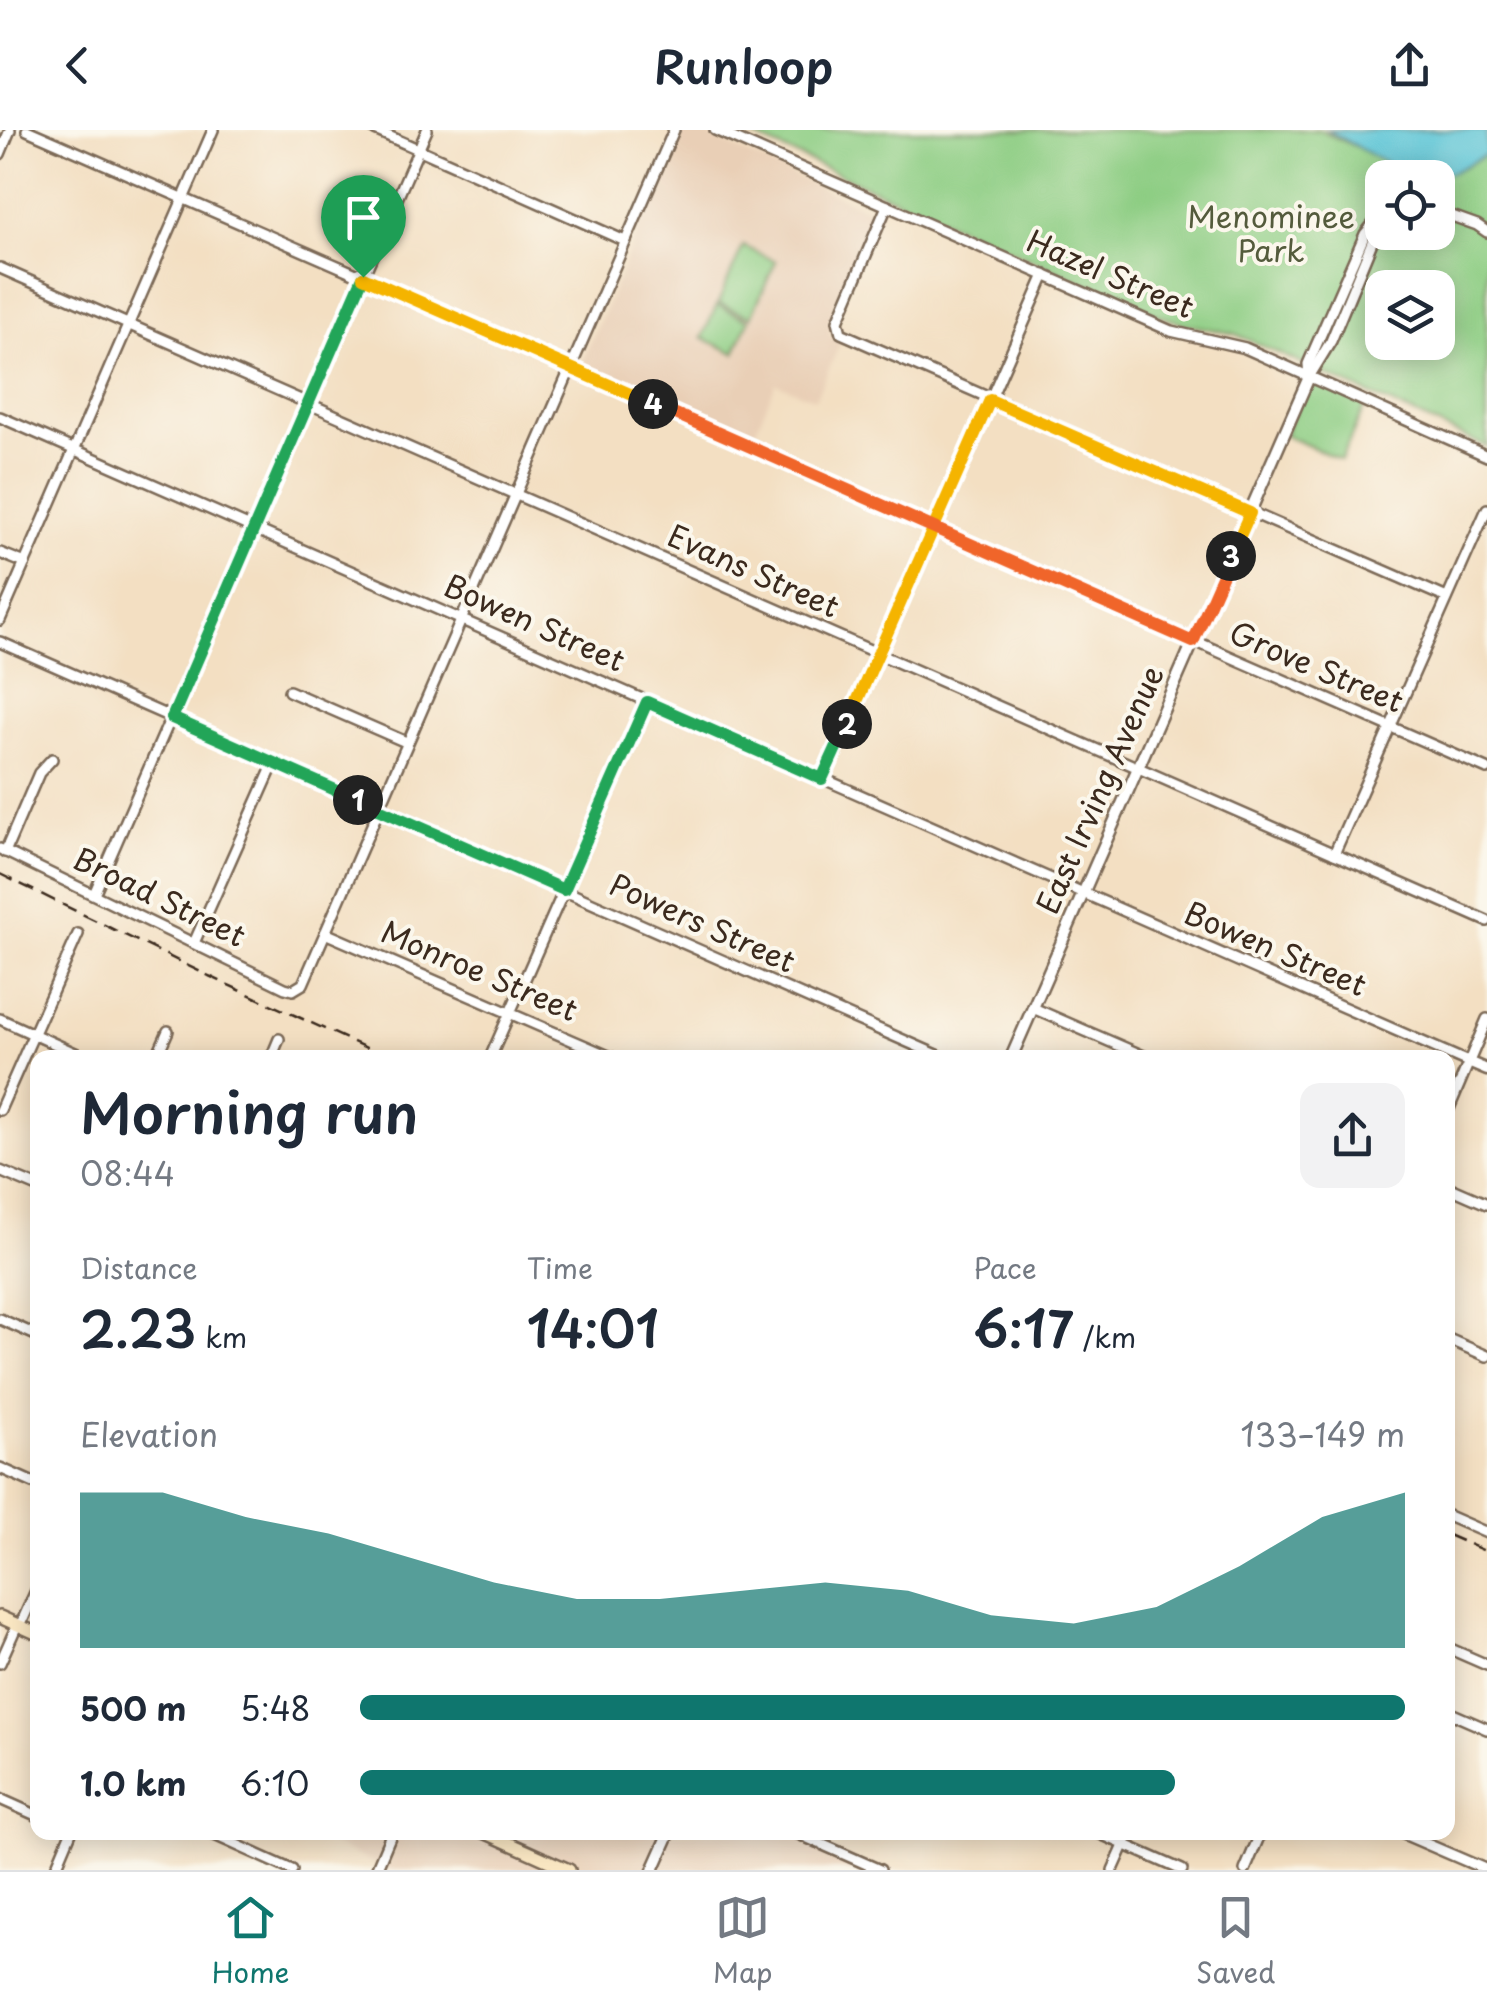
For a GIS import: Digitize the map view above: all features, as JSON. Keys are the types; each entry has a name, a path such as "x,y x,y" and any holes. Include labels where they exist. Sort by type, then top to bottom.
{"main road":[{"path":"0,1617 30,1630"},
{"path":"500,1840 568,1870"}],"street":[{"path":"0,154 10,130"},
{"name":"Grove Street","path":"26,130 1487,769"},
{"path":"0,620 214,130"},
{"path":"374,130 626,242"},
{"path":"94,894 427,130"},
{"path":"325,933 674,130"},
{"name":"Hazel Street","path":"716,130 1170,331 1189,338 1235,344 1487,456"},
{"path":"887,206 839,317 841,333 1447,598"},
{"path":"1455,218 1487,232"},
{"name":"East Irving Avenue","path":"1014,1050 1309,377 1308,364 1365,233"},
{"name":"Evans Street","path":"0,268 1487,922"},
{"path":"822,779 1045,275"},
{"name":"Bowen Street","path":"0,417 1440,1050"},
{"path":"1334,854 1487,509"},
{"path":"0,552 25,564"},
{"name":"Powers Street","path":"0,642 926,1050"},
{"path":"289,691 406,742"},
{"path":"494,1050 647,702"},
{"path":"3,850 39,774 52,760"},
{"path":"194,943 274,763"},
{"name":"Broad Street","path":"3,850 286,988 296,989 304,982 325,933"},
{"name":"Monroe Street","path":"325,933 595,1050"},
{"path":"0,1110 78,934"},
{"path":"1033,1008 1130,1050"},
{"path":"1455,1094 1487,1019"},
{"path":"0,1020 68,1050"},
{"path":"160,1050 168,1031"},
{"path":"275,1050 279,1040"},
{"name":"Bowen Street","path":"1455,1056 1487,1070"},
{"path":"0,1171 30,1184"},
{"path":"1455,1190 1487,1204"},
{"path":"0,1320 30,1333"},
{"path":"1455,1341 1487,1356"},
{"path":"0,1468 30,1481"},
{"path":"1455,1519 1487,1534"},
{"path":"0,1664 30,1602"},
{"path":"1455,1651 1487,1665"},
{"path":"1455,1715 1487,1729"},
{"path":"0,1799 30,1812"},
{"path":"55,1870 68,1840"},
{"path":"226,1840 292,1870"},
{"path":"376,1870 389,1840"},
{"path":"512,1846 515,1840"},
{"path":"653,1870 666,1840"},
{"path":"812,1840 880,1870"},
{"path":"1113,1840 1182,1870"},
{"path":"1113,1870 1126,1840"},
{"path":"1245,1870 1258,1840"},
{"path":"1418,1840 1487,1870"}],"shaded area":[{"path":"682,130 696,130 875,213 830,318 830,335 841,342 815,399 776,383 751,440 582,362"},
{"path":"811,1840 873,1870 376,1870 378,1865 329,1842"}],"green space":[{"name":"Menominee Park","path":"739,130 1319,130 1381,160 1365,160 1365,250 1455,250 1455,170 1487,154 1487,447 1235,334 1184,324"},
{"path":"743,246 776,261 751,317 718,303"},
{"path":"717,305 749,320 735,353 702,338"},
{"path":"1309,377 1367,401 1341,460 1284,435"}],"water":[{"path":"1327,130 1487,130 1487,154 1455,171 1455,160 1380,160"}],"railway":[{"path":"0,874 371,1050"},
{"path":"1455,1538 1487,1552"}],"route":[{"path":"363,277 172,718 564,890 647,702 822,779 935,527 990,400 1250,513 1193,642 935,527 363,277"}]}
